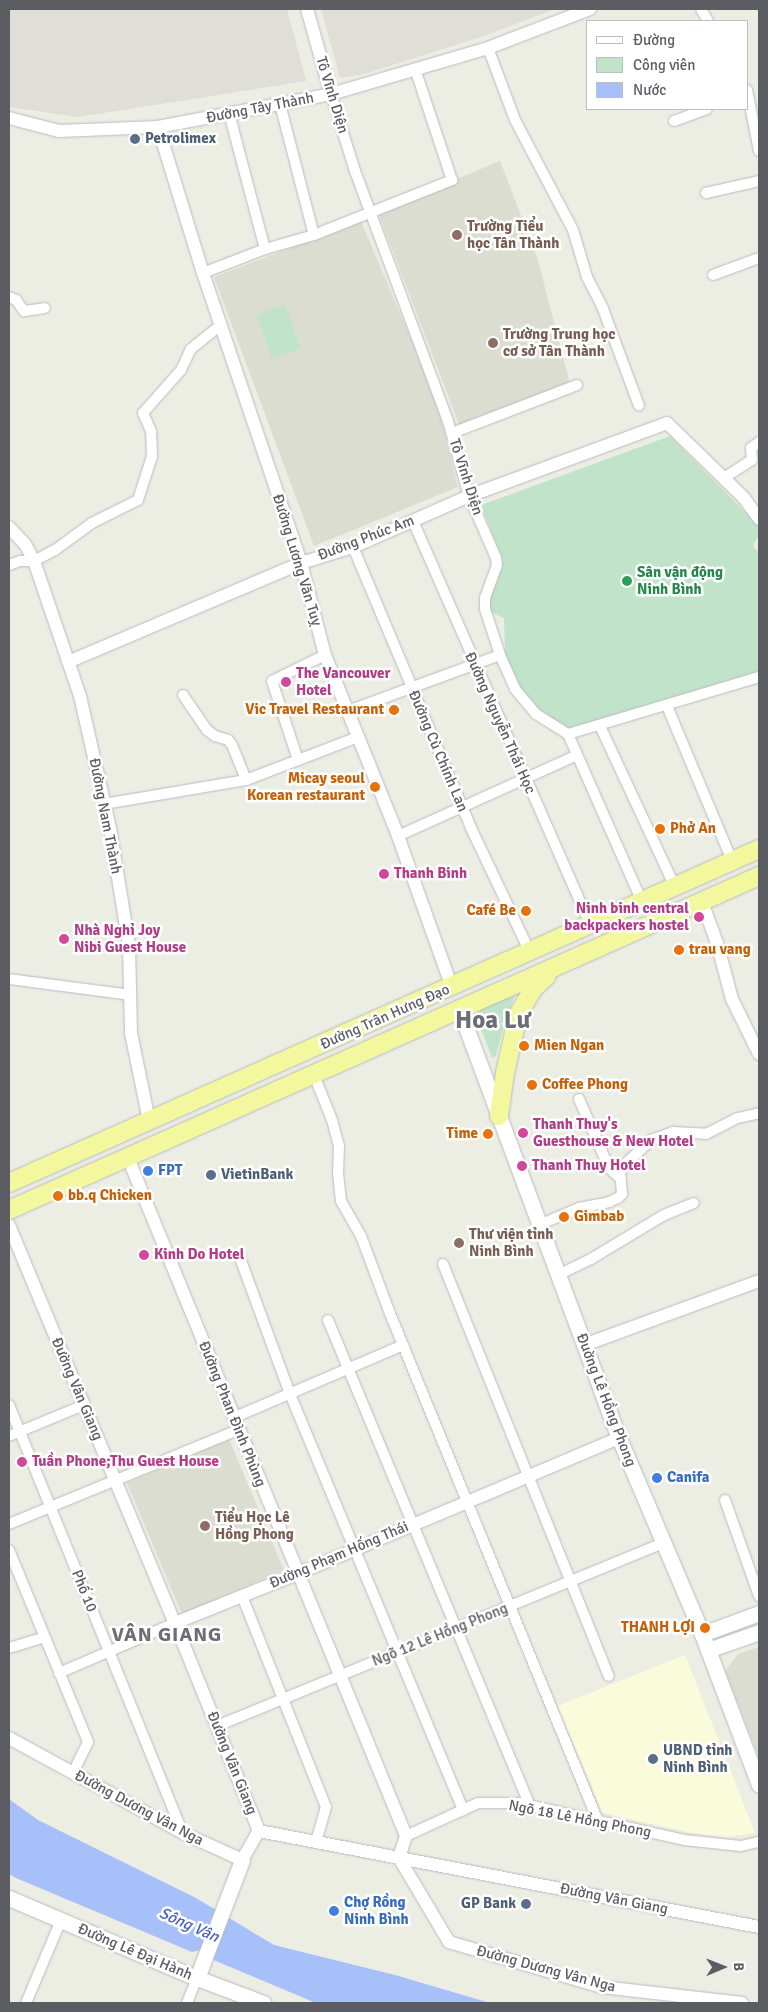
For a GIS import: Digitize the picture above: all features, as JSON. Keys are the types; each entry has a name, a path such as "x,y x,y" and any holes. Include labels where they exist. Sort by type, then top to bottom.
{"highway":[{"name":"Đường Trân Hưng Đạo","path":"9,1182 452,988 759,849"},
{"name":"Đường Trân Hưng Đạo","path":"9,1210 460,1011 759,876"},
{"path":"499,1116 505,1073 518,1015 533,989 556,968"},
{"path":"452,988 460,1011"}],"main road":[{"name":"Đuờng Lê Hồng Phong","path":"460,1011 619,1438 702,1634 759,1785"},
{"path":"702,1634 759,1613"},
{"path":"708,1650 759,1632"},
{"path":"197,1978 242,1860"},
{"name":"Đường Lê Đại Hành","path":"9,1898 197,1978 262,2003"}],"street":[{"name":"Tô Vĩnh Diện","path":"307,9 355,171 372,212 452,433 469,496 496,558 495,573 484,603 500,655 515,689 536,714 568,734"},
{"name":"Đường Tây Thành","path":"9,118 59,131 158,127 331,94 488,48 590,9"},
{"path":"488,48 515,120 572,230 587,277 603,309 638,406"},
{"path":"203,273 265,249 314,235 452,180 415,69"},
{"path":"748,98 759,151"},
{"path":"280,104 314,235"},
{"path":"674,120 704,110"},
{"path":"229,113 265,249"},
{"name":"Đường Lương Văn Tuỵ","path":"158,127 203,273 301,563 325,655 398,836 452,988"},
{"path":"706,193 759,181"},
{"path":"713,275 759,258"},
{"path":"9,297 16,300 24,311 45,308"},
{"path":"9,565 20,561 34,561 55,550 92,523 138,500 152,456 151,431 143,413 180,370 191,349 221,325"},
{"path":"452,433 577,385"},
{"name":"Đường Phúc Am","path":"68,662 301,563 353,547 469,496 667,424 724,478"},
{"path":"759,442 751,448 752,460 724,478 744,498 759,518"},
{"name":"Đường Nguyễn Thái Học","path":"413,521 590,925"},
{"name":"Đường Nam Thành","path":"9,527 25,544 34,561 80,696 104,804 129,945 131,1032 149,1121"},
{"name":"Đường Cù Chính Lan","path":"353,547 462,807 530,952"},
{"path":"298,760 272,681 325,655"},
{"path":"348,711 500,655"},
{"path":"642,902 568,734 668,706 759,677"},
{"path":"183,696 207,730 215,736 228,740 232,745 246,780"},
{"path":"668,706 732,861"},
{"path":"600,726 675,887"},
{"path":"104,804 246,780 358,737"},
{"path":"398,836 577,755"},
{"path":"702,902 717,943 732,999 759,1054"},
{"path":"9,979 130,996"},
{"path":"314,1075 332,1120 339,1146 338,1172 341,1201 361,1236 403,1345 598,1821"},
{"path":"578,1098 609,1168 621,1179"},
{"path":"539,1225 579,1208 609,1202 618,1198 622,1194 622,1167 650,1140 673,1132 706,1134 738,1118 759,1113"},
{"name":"Đường Phan Đình Phùng","path":"128,1158 235,1424 406,1836"},
{"path":"558,1275 622,1242 664,1215 694,1203"},
{"name":"Đường Vân Giang","path":"9,1225 175,1622 259,1831 759,1927"},
{"path":"240,1258 290,1394 464,1810"},
{"path":"443,1264 527,1476 610,1676"},
{"path":"584,1345 759,1281"},
{"path":"328,1320 530,1806"},
{"path":"9,1524 116,1481 235,1424 290,1394 403,1345"},
{"name":"Phố 10","path":"9,1405 183,1833"},
{"path":"9,1436 84,1405"},
{"name":"Đường Phạm Hống Thái","path":"59,1673 175,1622 297,1574 354,1548 619,1438"},
{"path":"725,1500 759,1596"},
{"name":"Ngõ 12 Lê Hồng Phong","path":"217,1726 664,1543"},
{"path":"9,1550 88,1742 73,1773"},
{"path":"242,1596 326,1807 316,1843"},
{"path":"9,1648 44,1637"},
{"name":"Đường Dương Vân Nga","path":"9,1738 183,1833 242,1860"},
{"name":"Ngõ 18 Lê Hồng Phong","path":"406,1836 478,1803 530,1806 684,1840 741,1846 759,1842"},
{"path":"242,1860 259,1831"},
{"path":"399,1858 406,1836"},
{"name":"Đường Dương Vân Nga","path":"399,1858 449,1942 602,1987 742,2003"},
{"path":"26,2003 61,1920"},
{"path":"187,2003 197,1978"}],"shaded area":[{"path":"9,9 287,9 306,81 78,117 9,107"},
{"path":"321,9 555,9 484,36 364,74 340,78"},
{"path":"500,161 537,257 570,384 460,427 378,212"},
{"path":"361,221 437,401 458,487 314,546 214,277"},
{"name":"Tiểu Học Lê Hồng Phong","path":"229,1439 284,1570 182,1614 127,1483"},
{"path":"759,1647 759,1758 725,1671 738,1654"},
{"name":"UBND tỉnh Ninh Bình","path":"685,1655 755,1833 725,1837 687,1832 603,1813 558,1706"}],"green space":[{"path":"285,304 301,348 272,359 256,315"},
{"name":"Sân vận động Ninh Bình","path":"670,436 759,526 759,535 753,546 759,553 759,671 567,731 538,709 517,684 510,669 505,653 504,618 490,612 488,600 503,561 481,505"},
{"path":"516,993 506,1017 496,1056 492,1058 475,1013 477,1010"}],"water":[{"name":"Sông Vân","path":"9,1799 38,1820 196,1898 274,1945 395,1975 490,2003 316,2003 211,1959 200,1950 192,1952 16,1878 9,1874"}],"place":[{"name":"Petrolimex","path":"135,139"},
{"name":"Trường Tiểu học Tân Thành","path":"457,235"},
{"name":"Trường Trung học cơ sở Tân Thành","path":"493,343"},
{"name":"Sân vận động Ninh Bình","path":"627,581"},
{"name":"The Vancouver Hotel","path":"286,682"},
{"name":"Vic Travel Restaurant","path":"394,710"},
{"name":"Micay seoul Korean restaurant","path":"375,787"},
{"name":"Phở An","path":"660,829"},
{"name":"Thanh Binh","path":"384,874"},
{"name":"Café Be","path":"526,911"},
{"name":"Ninh binh central backpackers hostel","path":"699,917"},
{"name":"Nhà Nghỉ Joy Nibi Guest House","path":"64,939"},
{"name":"trau vang","path":"679,950"},
{"name":"Mien Ngan","path":"524,1046"},
{"name":"Coffee Phong","path":"532,1085"},
{"name":"Thanh Thuy's Guesthouse & New Hotel","path":"523,1133"},
{"name":"Time","path":"488,1134"},
{"name":"Thanh Thuy Hotel","path":"522,1166"},
{"name":"FPT","path":"148,1171"},
{"name":"VietinBank","path":"211,1175"},
{"name":"bb.q Chicken","path":"58,1196"},
{"name":"Gimbab","path":"564,1217"},
{"name":"Thư viện tỉnh Ninh Bình","path":"459,1243"},
{"name":"Kinh Do Hotel","path":"144,1255"},
{"name":"Tuần Phone;Thu Guest House","path":"22,1462"},
{"name":"Canifa","path":"657,1478"},
{"name":"Tiểu Học Lê Hồng Phong","path":"205,1526"},
{"name":"THANH LỢI","path":"705,1628"},
{"name":"UBND tỉnh Ninh Bình","path":"653,1759"},
{"name":"GP Bank","path":"526,1904"},
{"name":"Chợ Rồng Ninh Bình","path":"334,1911"}],"district":[{"name":"Hoa Lư","path":"493,1020"},
{"name":"VÂN GIANG","path":"167,1634"}]}
